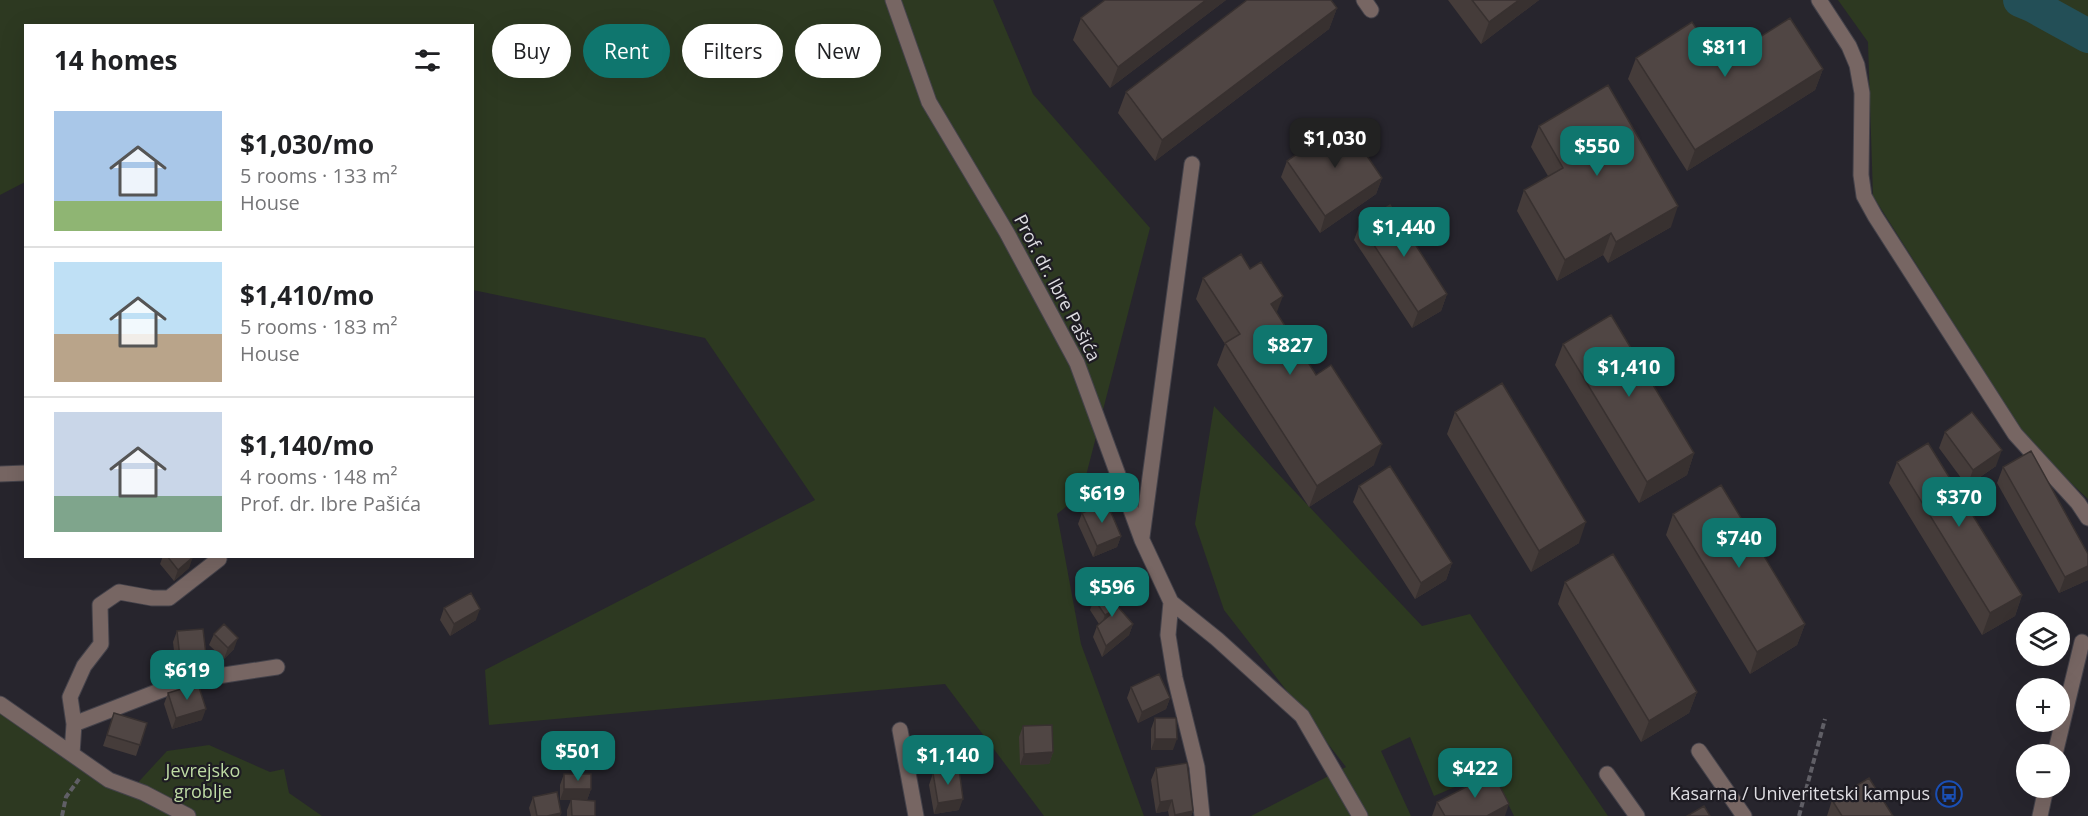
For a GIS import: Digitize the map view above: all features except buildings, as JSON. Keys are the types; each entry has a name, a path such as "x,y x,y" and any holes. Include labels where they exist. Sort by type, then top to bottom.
{"street":[{"name":"Prof. dr. Ibre Pašića","path":"893,0 929,102 1007,233 1077,363 1142,540 1171,602 1217,639 1302,716 1360,816"},
{"path":"1819,0 1848,46 1857,65 1862,93 1861,175 1864,196 2015,434 2088,518"},
{"path":"1142,540 1192,164"},
{"path":"0,474 24,473"},
{"path":"72,754 74,724 70,697 84,666 101,644 100,605 119,592 152,598 169,598 219,559"},
{"path":"1171,602 1168,635 1197,767 1202,816"},
{"path":"2057,744 2082,642"},
{"path":"74,724 184,681 277,667"},
{"path":"0,705 109,780 144,793 188,816"},
{"path":"900,730 916,816"},
{"path":"1699,751 1744,816"},
{"path":"1607,774 1637,816"},
{"path":"2040,816 2044,798"}],"path":[{"path":"1799,816 1825,719"},
{"path":"62,816 66,797 88,766"}],"green space":[{"path":"0,0 993,0 1033,94 1150,228 1081,495 1057,514 1081,644 1144,816 1044,816 945,684 489,725 485,670 815,500 705,338 474,290 474,24 24,24 24,183 0,195"},
{"path":"1838,0 2088,0 2088,499 2030,444 1873,196 1868,42"},
{"path":"1214,406 1422,626 1470,614 1608,816 1514,816 1492,771 1434,796 1410,737 1381,751 1411,816 1251,816 1346,767 1224,610 1195,524"},
{"name":"Jevrejsko groblje","path":"0,704 132,789 167,751 209,745 270,772 284,769 289,793 322,816 0,816"}],"waterway":[{"path":"2020,0 2088,36"}],"place":[{"name":"Kasarna / Univeritetski kampus","path":"1949,794"}]}
